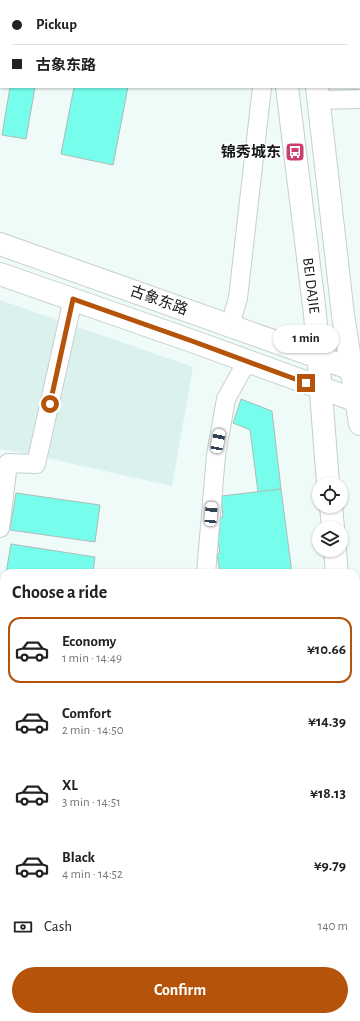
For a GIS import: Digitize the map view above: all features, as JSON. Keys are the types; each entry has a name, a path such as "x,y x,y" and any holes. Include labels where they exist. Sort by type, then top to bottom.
{"main road":[{"name":"BEI DAJIE","path":"288,88 315,314 327,477"},
{"name":"BEI DAJIE","path":"317,93 332,225 355,370 360,424"},
{"name":"古象东路","path":"0,244 355,370"},
{"name":"古象东路","path":"0,274 358,401"},
{"path":"336,557 337,569"}],"street":[{"path":"230,325 238,298 262,88"},
{"path":"317,93 360,99"},
{"path":"0,528 4,462 36,464 73,299"},
{"path":"206,569 216,455 226,400 247,361"}],"shaded area":[{"path":"0,300 193,367 172,486 25,453 0,449"}],"building":[{"path":"10,88 35,88 26,139 2,135"},
{"path":"74,88 128,88 113,165 61,154"},
{"path":"241,399 272,411 281,489 258,492 250,430 233,423"},
{"path":"281,489 291,569 219,569 217,554 220,553 217,534 220,533 218,518 223,517 221,496"},
{"path":"16,493 100,505 95,542 10,530"},
{"path":"11,544 95,557 94,569 7,569"}],"place":[{"name":"锦秀城东","path":"295,152"}],"route":[{"path":"50,404 73,299 306,383"}]}
